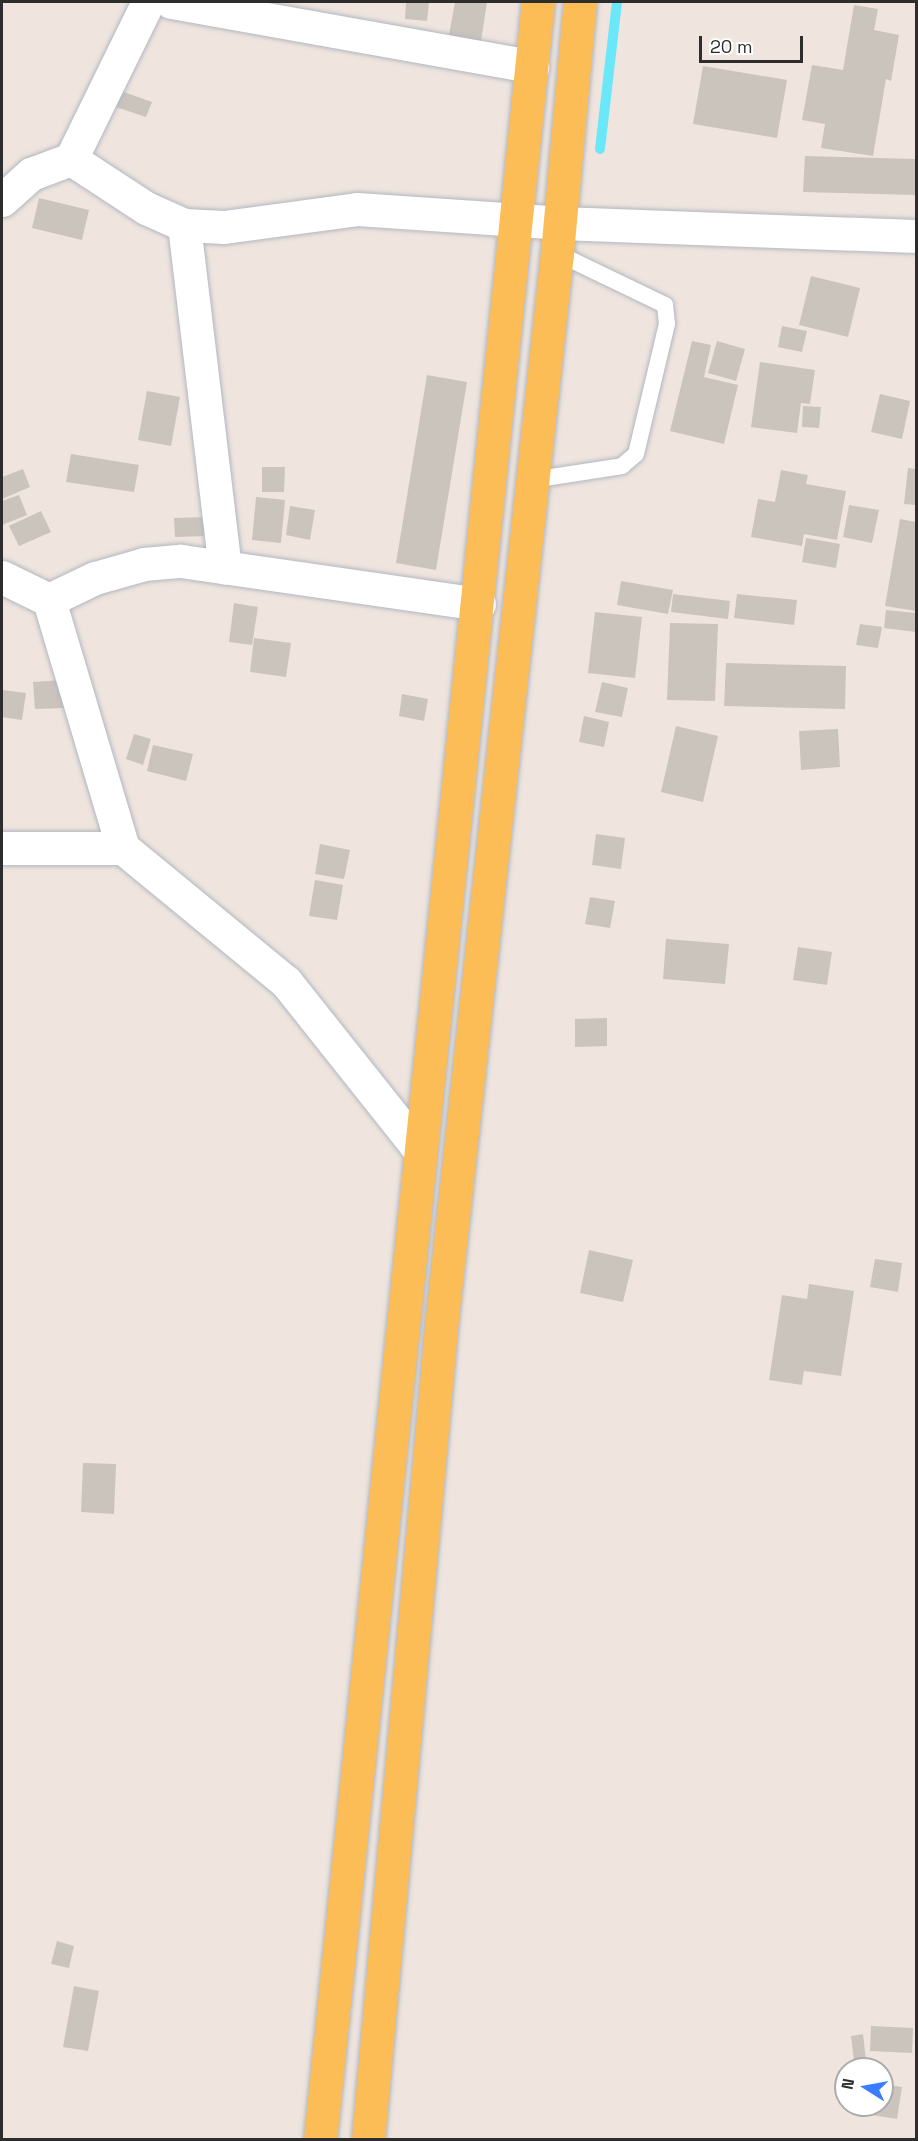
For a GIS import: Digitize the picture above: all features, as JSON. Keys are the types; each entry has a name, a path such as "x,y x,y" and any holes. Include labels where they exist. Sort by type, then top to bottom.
{"main road":[{"path":"320,2139 419,1149 479,604 538,2"},
{"path":"368,2139 442,1318 559,238 580,2"}],"street":[{"path":"2,200 31,174 71,159 148,2"},
{"path":"171,2 531,66"},
{"path":"71,159 146,208 183,225 224,227 357,209 516,219 559,238 916,236"},
{"path":"183,225 225,568"},
{"path":"49,600 95,578 144,564 182,561 479,604"},
{"path":"2,577 49,600 123,848 286,982 419,1149"},
{"path":"2,848 123,848"}],"lane":[{"path":"532,480 622,466 636,454 667,324 665,305 559,238"}],"building":[{"path":"406,2 429,2 427,21 405,19"},
{"path":"455,2 487,2 481,41 449,35"},
{"path":"854,5 878,9 874,30 899,35 891,81 886,79 873,156 821,148 825,124 802,120 812,65 843,70"},
{"path":"703,66 787,80 777,138 693,124"},
{"path":"121,91 152,102 146,117 116,107"},
{"path":"805,156 916,159 916,195 803,192"},
{"path":"39,198 89,210 82,240 32,228"},
{"path":"811,276 860,288 848,337 799,325"},
{"path":"782,326 807,331 802,352 778,347"},
{"path":"692,341 711,345 704,377 738,385 724,444 670,431"},
{"path":"717,341 745,349 736,381 708,373"},
{"path":"760,362 815,370 810,404 801,403 797,433 751,427"},
{"path":"427,375 467,382 436,570 396,563"},
{"path":"147,391 180,397 171,446 138,440"},
{"path":"880,394 910,401 902,439 871,432"},
{"path":"803,406 821,407 819,428 802,427"},
{"path":"71,454 139,465 134,492 66,482"},
{"path":"262,467 285,467 284,492 262,492"},
{"path":"908,468 916,469 916,505 904,504"},
{"path":"23,469 30,487 2,499 2,477"},
{"path":"781,470 808,475 806,484 846,491 837,540 804,534 802,546 751,537 758,499 775,502"},
{"path":"19,495 27,515 2,525 2,501"},
{"path":"256,497 285,500 281,543 252,540"},
{"path":"849,505 879,510 872,543 843,537"},
{"path":"290,506 315,510 310,540 286,535"},
{"path":"41,511 51,532 19,546 9,526"},
{"path":"208,517 208,536 175,537 174,518"},
{"path":"900,519 916,522 916,611 885,606"},
{"path":"806,538 840,544 836,568 802,562"},
{"path":"621,581 673,590 668,614 617,605"},
{"path":"673,594 730,601 728,619 671,612"},
{"path":"737,594 797,600 794,625 734,618"},
{"path":"234,603 258,607 252,645 229,642"},
{"path":"886,610 916,613 916,632 884,628"},
{"path":"595,612 642,617 635,678 588,673"},
{"path":"670,623 718,624 715,701 667,700"},
{"path":"860,624 882,627 878,648 856,645"},
{"path":"254,638 291,643 286,677 250,672"},
{"path":"726,663 846,666 845,709 724,706"},
{"path":"62,680 64,708 35,709 33,682"},
{"path":"602,682 628,688 622,717 595,712"},
{"path":"2,690 26,693 22,720 2,717"},
{"path":"402,694 428,699 424,721 399,716"},
{"path":"584,716 609,722 604,747 579,742"},
{"path":"676,726 718,736 703,802 661,792"},
{"path":"838,729 840,767 801,770 799,731"},
{"path":"134,734 151,739 143,765 126,759"},
{"path":"153,745 193,754 186,781 147,771"},
{"path":"596,834 625,838 621,869 592,865"},
{"path":"320,844 350,850 344,879 315,874"},
{"path":"315,880 343,885 337,920 309,916"},
{"path":"590,897 615,901 610,928 585,924"},
{"path":"666,939 729,944 725,984 663,979"},
{"path":"798,947 832,952 827,985 793,980"},
{"path":"607,1018 607,1046 575,1047 575,1019"},
{"path":"589,1250 633,1260 623,1302 580,1293"},
{"path":"875,1259 902,1263 898,1292 870,1287"},
{"path":"809,1284 854,1291 841,1376 804,1371 802,1385 769,1380 782,1295 807,1299"},
{"path":"83,1463 116,1464 114,1514 81,1512"},
{"path":"57,1941 74,1946 69,1968 51,1964"},
{"path":"74,1986 99,1991 88,2051 63,2047"},
{"path":"871,2026 913,2028 912,2053 870,2051"},
{"path":"863,2034 866,2057 854,2057 851,2036"},
{"path":"894,2086 902,2087 897,2119 884,2117 894,2117"}],"waterway":[{"path":"600,149 617,2"}]}
